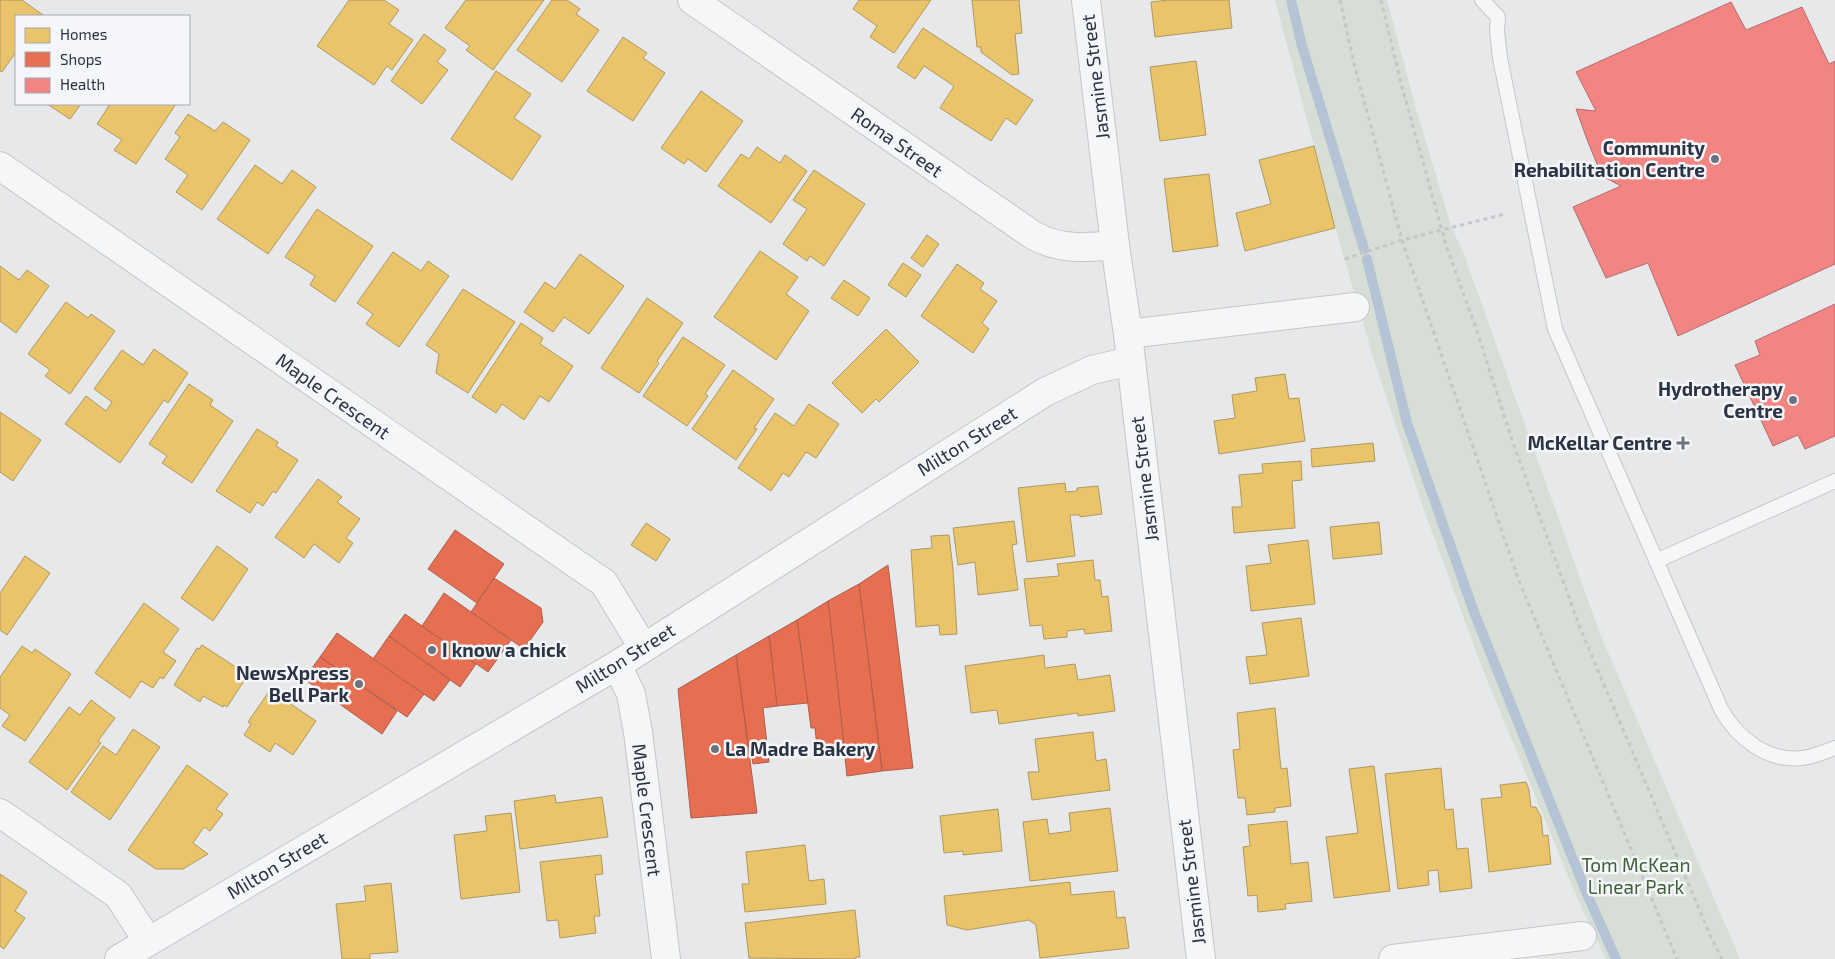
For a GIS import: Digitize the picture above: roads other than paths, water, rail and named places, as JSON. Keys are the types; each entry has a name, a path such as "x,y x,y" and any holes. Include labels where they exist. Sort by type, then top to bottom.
{"street":[{"name":"Roma Street","path":"692,0 1032,235 1063,247 1086,248 1115,245"},
{"name":"Jasmine Street","path":"1086,0 1115,245 1128,334 1200,959"},
{"name":"Maple Crescent","path":"0,166 604,583 643,647"},
{"path":"1128,334 1355,307"},
{"name":"Milton Street","path":"119,959 616,665 1045,392 1092,370 1131,361"},
{"name":"Maple Crescent","path":"616,665 631,694 638,732 666,959"},
{"path":"0,813 118,894 148,941"},
{"path":"1393,959 1582,936"}],"lane":[{"path":"1482,0 1498,16 1497,31 1500,58 1555,329 1721,708 1731,725 1741,736 1764,751 1785,758 1801,758 1835,748"},
{"path":"1656,562 1835,481"}],"waterway":[{"path":"1291,0 1302,46 1364,249"},
{"path":"1367,259 1407,423 1474,612 1587,894 1616,959"}],"place":[{"name":"Community Rehabilitation Centre","path":"1715,159"},
{"name":"Hydrotherapy Centre","path":"1793,400"},
{"name":"McKellar Centre","path":"1683,443"},
{"name":"I know a chick","path":"432,650"},
{"name":"NewsXpress Bell Park","path":"359,684"},
{"name":"La Madre Bakery","path":"715,749"}],"park label":[{"name":"Tom McKean Linear Park","path":"1636,876"}]}
